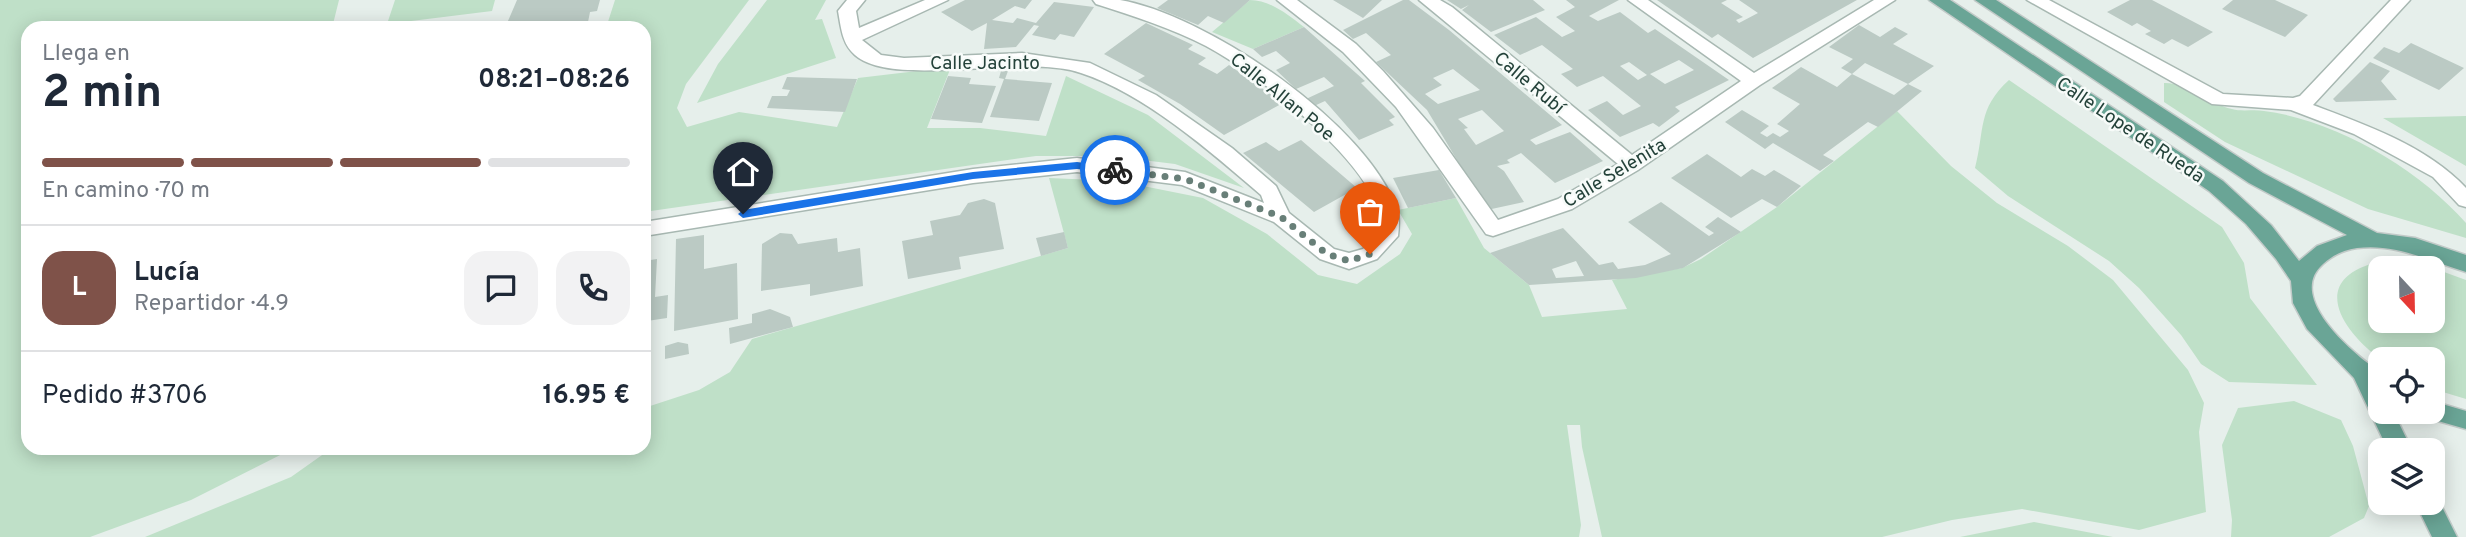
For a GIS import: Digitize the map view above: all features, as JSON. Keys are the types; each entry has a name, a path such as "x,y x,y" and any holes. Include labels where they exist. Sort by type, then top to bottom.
{"main road":[{"name":"Calle Lope de Rueda","path":"1938,0 2216,186 2257,220 2281,248 2302,282 2304,303 2315,326 2336,351 2368,376"},
{"name":"Calle Lope de Rueda","path":"1984,0 2256,178 2375,241"},
{"path":"2302,282 2309,264 2323,251 2347,244 2375,241 2413,246 2466,264"},
{"path":"2445,414 2466,420"},
{"path":"2434,515 2445,537"}],"street":[{"path":"856,0 847,11 852,38 939,0"},
{"name":"Calle Allan Poe","path":"651,228 973,176 1077,165 1185,179 1281,217 1327,254 1349,261 1370,254 1388,236 1388,210 1374,184 1345,146 1284,92 1225,49 1102,0"},
{"name":"Calle Selenita","path":"1286,0 1311,16 1363,60 1400,98 1432,136 1493,229 1565,204 1631,165 1754,81 1886,0"},
{"name":"Calle Rubí","path":"1428,0 1446,11 1631,165"},
{"path":"1637,0 1754,81"},
{"path":"2036,0 2219,100 2293,104 2306,101 2401,0"},
{"name":"Calle Jacinto","path":"852,38 860,50 876,60 904,64 1022,59 1084,67 1149,99 1225,153 1269,191 1281,217"},
{"path":"2293,104 2361,130 2440,172 2466,201"}],"green space":[{"path":"0,0 339,0 334,21 21,21 21,455 280,455 191,500 90,537 0,537"},
{"path":"395,0 495,0 492,11 411,21 388,21"},
{"path":"615,0 749,0 686,84 677,108 687,127 739,112 837,127 858,78 951,67 927,128 980,128 1046,136 1066,76 1148,115 1244,188 1175,164 1110,156 1036,156 651,211 651,21 608,21"},
{"path":"767,0 826,0 815,20 822,19 836,58 697,103 718,64"},
{"path":"1250,0 1272,5 1304,27 1253,49 1212,32"},
{"path":"2009,80 2222,227 2244,263 2250,298 2317,385 2229,382 2201,364 2181,335 2139,288 2109,261 2008,196 1975,168 1987,111"},
{"path":"2164,83 2190,89 2232,109 2260,110 2291,116 2347,136 2400,166 2425,184 2466,223 2466,238 2368,209 2225,142 2164,102"},
{"path":"1897,111 1951,166 1997,203 2068,246 2113,280 2188,370 2204,403 2199,432 2206,512 2139,530 2022,509 1952,520 1882,537 1602,537 1582,447 1580,425 1567,425 1581,525 1579,537 145,537 291,477 322,455 651,455 651,406 699,390 730,372 752,339 1068,248 1049,178 1118,181 1203,198 1267,234 1318,275 1357,284 1400,254 1412,234 1398,210 1456,198 1484,248 1529,285 1542,317 1627,309 1612,280 1682,268 1701,259 1777,207"},
{"path":"2466,116 2466,166 2383,118"},
{"path":"2368,266 2368,333 2445,333 2445,272 2466,280 2466,399 2445,393 2445,347 2368,349 2353,334 2338,306 2338,292 2344,280"},
{"path":"2294,401 2341,420 2353,446 2368,502 2364,518 2329,537 2231,537 2232,520 2222,445 2238,408"},
{"path":"2034,522 2113,537 1960,537"}],"building":[{"path":"517,0 600,0 597,11 590,12 588,21 508,21"},
{"path":"965,0 1032,0 1025,9 1015,6 992,20 1013,23 1017,18 1036,23 1054,2 1094,7 1074,37 1060,34 1055,40 1032,35 1039,26 1034,25 1016,47 984,49 987,23 972,31 941,12"},
{"path":"1168,0 1250,0 1224,23 1208,16 1198,25 1157,8"},
{"path":"1333,0 1382,0 1363,18"},
{"path":"1403,0 1409,0 1562,125 1530,140 1536,145 1570,132 1603,161 1555,183 1521,153 1507,160 1510,163 1497,166 1504,171 1524,202 1487,210 1427,110 1376,62 1391,55 1366,33 1353,39 1343,30","holes":["1453,69 1480,90 1438,104 1425,94 1442,85 1433,78","1482,110 1504,131 1476,145 1464,129 1468,128 1458,119"]},
{"path":"1447,0 1533,0 1545,10 1491,32 1462,10 1469,5 1461,9"},
{"path":"1566,0 1619,0 1589,16 1598,21 1620,12 1648,33 1655,29 1729,80 1675,107 1680,111 1659,127 1653,123 1620,137 1588,110 1607,101 1623,115 1641,106 1603,76 1577,87 1561,74 1573,69 1542,45 1520,55 1494,35 1536,17 1562,37 1575,31 1556,17 1575,7","holes":["1679,60 1694,70 1665,84 1650,74","1629,62 1647,75 1638,80 1620,66"]},
{"path":"1657,0 1727,0 1721,3 1743,17 1736,20 1739,23 1758,13 1739,0 1857,0 1753,58 1718,34 1712,38"},
{"path":"2130,0 2152,0 2213,32 2188,47 2172,39 2164,44 2145,34 2151,31 2137,23 2132,26 2107,12"},
{"path":"2233,0 2275,0 2308,15 2285,37 2222,9"},
{"path":"1146,23 1193,45 1188,49 1206,58 1198,64 1217,74 1229,65 1283,103 1224,135 1180,104 1138,80 1145,76 1104,54"},
{"path":"1859,25 1880,37 1895,27 1908,34 1893,44 1934,66 1908,84 1865,63 1852,74 1841,68 1853,59 1829,47"},
{"path":"1304,27 1365,81 1361,83 1395,117 1389,120 1394,125 1359,140 1325,101 1314,106 1306,99 1334,86 1324,77 1296,89 1276,70 1290,63 1276,51 1262,57 1253,49"},
{"path":"2411,43 2464,68 2439,90 2373,58 2384,47 2399,53"},
{"path":"2370,62 2390,71 2381,81 2397,100 2336,102 2333,99"},
{"path":"1801,67 1837,87 1852,74 1894,95 1908,84 1922,91 1878,127 1868,122 1823,155 1834,161 1820,171 1773,143 1765,149 1725,122 1742,110 1769,126 1760,133 1767,137 1773,133 1780,137 1789,131 1777,124 1800,104 1772,88"},
{"path":"1001,71 1008,71 1005,79 1052,83 1039,121 990,117 1004,79 999,78"},
{"path":"948,76 971,78 969,84 996,86 982,123 931,119"},
{"path":"787,77 857,79 845,112 767,108 772,96 787,96 790,90 782,89"},
{"path":"1301,140 1357,188 1314,212 1243,153 1266,142 1279,151"},
{"path":"1707,154 1741,177 1752,169 1765,176 1774,170 1801,186 1777,207 1762,199 1731,218 1671,178"},
{"path":"1439,170 1456,198 1408,208 1393,178"},
{"path":"984,199 995,203 1004,249 959,257 961,269 908,279 902,241 933,235 930,221 960,215 968,203"},
{"path":"1661,202 1709,236 1714,233 1705,227 1718,217 1741,232 1683,268 1636,278 1529,285 1490,253 1563,228 1599,265 1613,262 1618,269 1645,265 1671,254 1628,222","holes":["1576,261 1584,276 1556,278 1552,269"]},
{"path":"1064,232 1068,248 1041,256 1036,238"},
{"path":"780,233 792,234 798,244 837,238 838,252 860,248 863,286 810,296 810,284 761,291 762,244"},
{"path":"704,235 704,269 737,263 738,319 674,331 676,239"},
{"path":"657,259 655,297 668,295 667,318 651,320 651,260"},
{"path":"770,309 790,317 793,327 730,344 729,328 752,323 752,314"},
{"path":"678,342 688,344 689,354 665,359 665,346"}],"way so far":[{"path":"1115,170 1185,179 1247,206 1281,217 1327,254 1349,261 1370,254"}],"route":[{"path":"743,214 973,176 1077,165 1115,170"}]}
